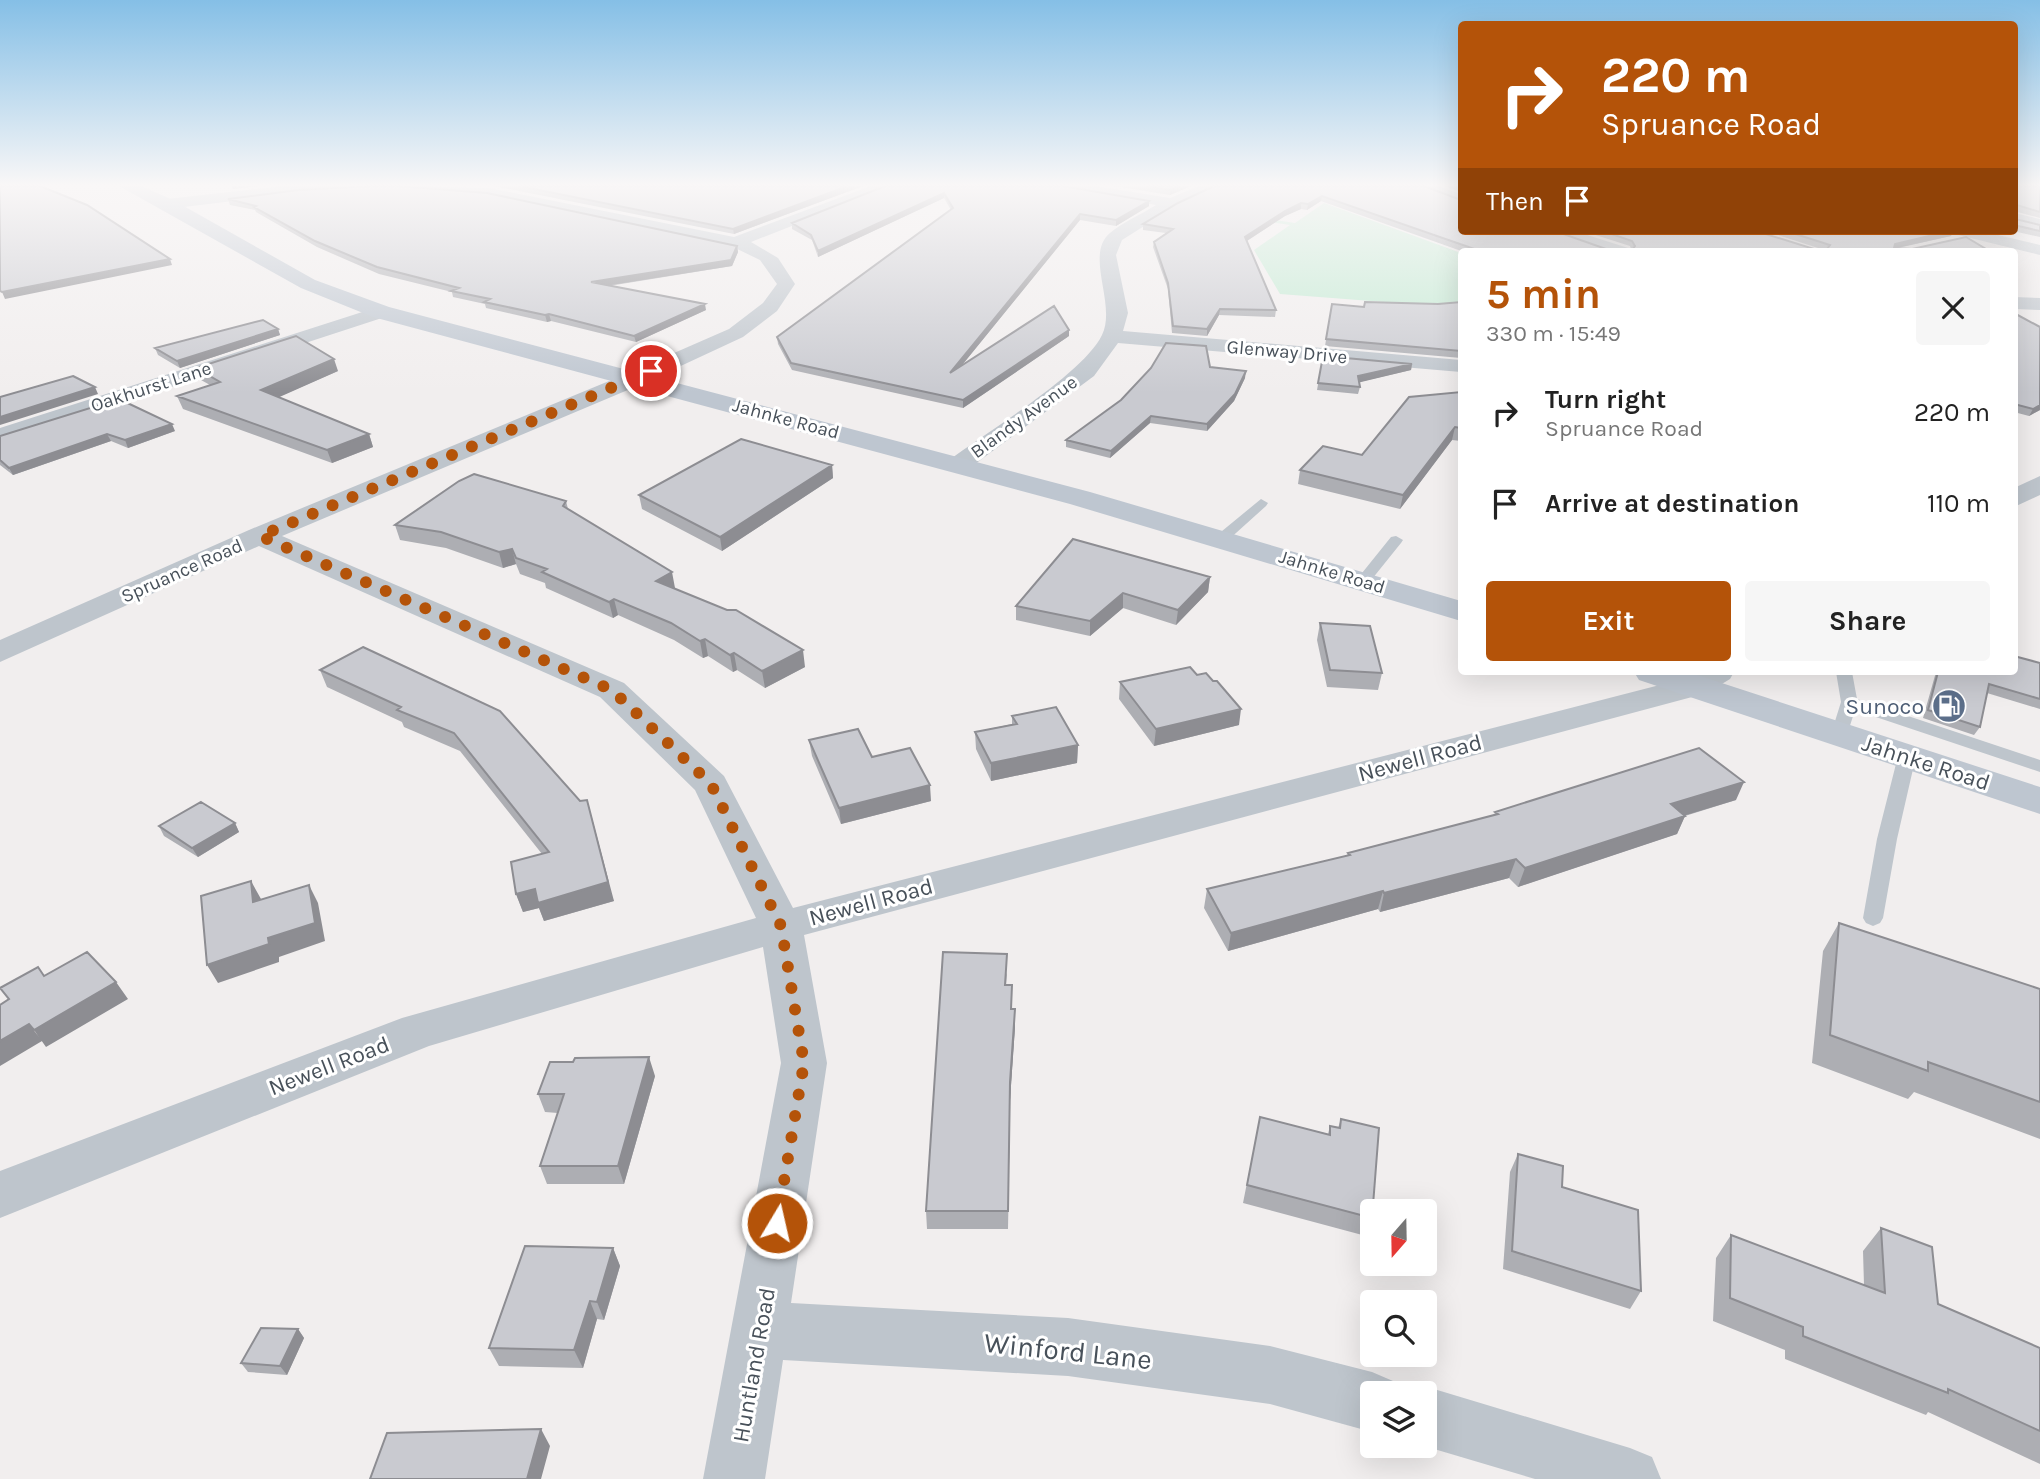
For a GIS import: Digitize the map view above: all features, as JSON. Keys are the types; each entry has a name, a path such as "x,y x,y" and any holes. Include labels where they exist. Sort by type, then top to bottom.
{"main road":[{"name":"Jahnke Road","path":"257,255 308,284 381,312 958,465 1221,539 1458,610"},
{"name":"Jahnke Road","path":"1675,675 1706,679 1845,718 1907,756 2039,790"}],"street":[{"name":"Spruance Road","path":"0,652 260,536 634,379 736,333 771,307 786,284 777,265 766,255"},
{"path":"1109,255 1118,313 1112,336"},
{"path":"2018,303 2040,304"},
{"name":"Oakhurst Lane","path":"0,436 381,312"},
{"name":"Glenway Drive","path":"1112,336 1458,366"},
{"name":"Blandy Avenue","path":"958,465 1086,371 1112,336"},
{"path":"2018,497 2040,484"},
{"name":"Huntland Road","path":"260,536 612,690 711,784 781,926 804,1063 734,1479"},
{"name":"Newell Road","path":"0,1195 418,1031 781,926 1706,679"},
{"name":"Winford Lane","path":"760,1330 1068,1347 1270,1375 1360,1399"},
{"path":"1437,1419 1630,1479"}],"lane":[{"path":"1221,539 1261,503"},
{"path":"1363,581 1396,540"},
{"path":"1844,675 1845,718 2039,790"},
{"path":"1873,918 1887,839 1907,756"}],"green space":[{"path":"1257,255 1458,255 1458,304 1436,306 1280,294"}],"building":[{"path":"0,255 164,255 170,259 2,292"},
{"path":"348,255 733,255 731,260 591,282 705,304 634,336 549,314 484,302 490,299 451,291 459,288 377,267"},
{"path":"889,255 1046,255 950,373 1054,306 1069,330 963,400 791,363 777,337"},
{"path":"1158,255 1253,255 1276,310 1220,309 1207,329 1173,326 1168,283"},
{"path":"1365,302 1458,302 1458,351 1326,339 1332,304 1364,307"},
{"path":"2018,315 2040,327 2040,405 2033,409 2018,405"},
{"path":"263,320 278,329 177,361 155,348"},
{"path":"296,336 334,359 261,390 369,434 327,450 177,396 220,382 196,368"},
{"path":"1166,343 1206,346 1210,367 1246,371 1235,394 1207,424 1151,416 1111,451 1066,440 1121,400 1151,368"},
{"path":"1323,356 1412,364 1358,376 1360,387 1318,383"},
{"path":"73,376 95,387 0,417 0,397"},
{"path":"1458,392 1458,428 1455,427 1403,495 1300,470 1323,446 1362,455 1409,397"},
{"path":"119,399 172,424 125,440 107,434 9,468 0,460 0,436"},
{"path":"741,439 832,465 720,537 639,495"},
{"path":"474,474 566,501 563,506 672,572 656,581 727,610 736,610 803,650 762,671 734,653 730,655 705,639 700,641 671,623 614,599 609,602 542,572 547,569 516,558 512,549 499,552 441,532 395,525 459,481"},
{"path":"1073,539 1210,577 1178,610 1123,593 1090,621 1016,606"},
{"path":"1320,623 1370,626 1382,673 1330,670"},
{"path":"363,647 500,711 580,801 587,800 608,882 538,903 535,889 516,894 511,862 549,852 454,733 397,710 401,707 320,670"},
{"path":"2018,657 2040,663 2040,699 1989,684 1980,727 1928,710 1937,675 2018,675"},
{"path":"1190,667 1197,675 1206,673 1213,681 1217,681 1241,709 1156,729 1120,682"},
{"path":"1056,707 1078,745 991,763 975,732 1017,724 1012,716"},
{"path":"858,729 872,757 910,748 930,785 839,808 809,740"},
{"path":"1699,748 1744,782 1671,804 1685,816 1525,868 1516,859 1384,893 1383,891 1231,933 1207,889 1350,855 1348,853 1498,814 1495,812"},
{"path":"201,802 235,823 192,848 159,826"},
{"path":"251,881 253,902 309,885 315,923 268,938 269,944 207,965 201,896"},
{"path":"1839,923 2040,989 2040,1102 1928,1062 1928,1071 1830,1035"},
{"path":"87,952 116,982 34,1030 29,1024 0,1041 0,1005 9,999 0,988 38,967 44,976"},
{"path":"943,952 1007,954 1005,985 1012,985 1011,1009 1015,1009 1010,1082 1008,1211 926,1211"},
{"path":"649,1057 618,1166 540,1166 564,1094 538,1094 550,1062 573,1062 575,1058"},
{"path":"1260,1117 1330,1135 1330,1126 1340,1128 1341,1119 1379,1128 1373,1199 1360,1199 1360,1215 1247,1185"},
{"path":"1518,1154 1563,1166 1562,1187 1638,1210 1641,1291 1512,1251"},
{"path":"1881,1228 1932,1247 1938,1304 2040,1348 2040,1431 1948,1389 1948,1393 1803,1336 1803,1327 1730,1298 1731,1235 1885,1293"},
{"path":"525,1246 613,1248 597,1302 590,1301 574,1350 489,1348"},
{"path":"261,1328 298,1329 280,1366 241,1363"},
{"path":"541,1429 527,1479 370,1479 387,1433"}],"place":[{"name":"Sunoco","path":"1949,706"}],"route":[{"path":"651,371 260,536 612,690 711,784 781,926 804,1063 777,1223"}]}
